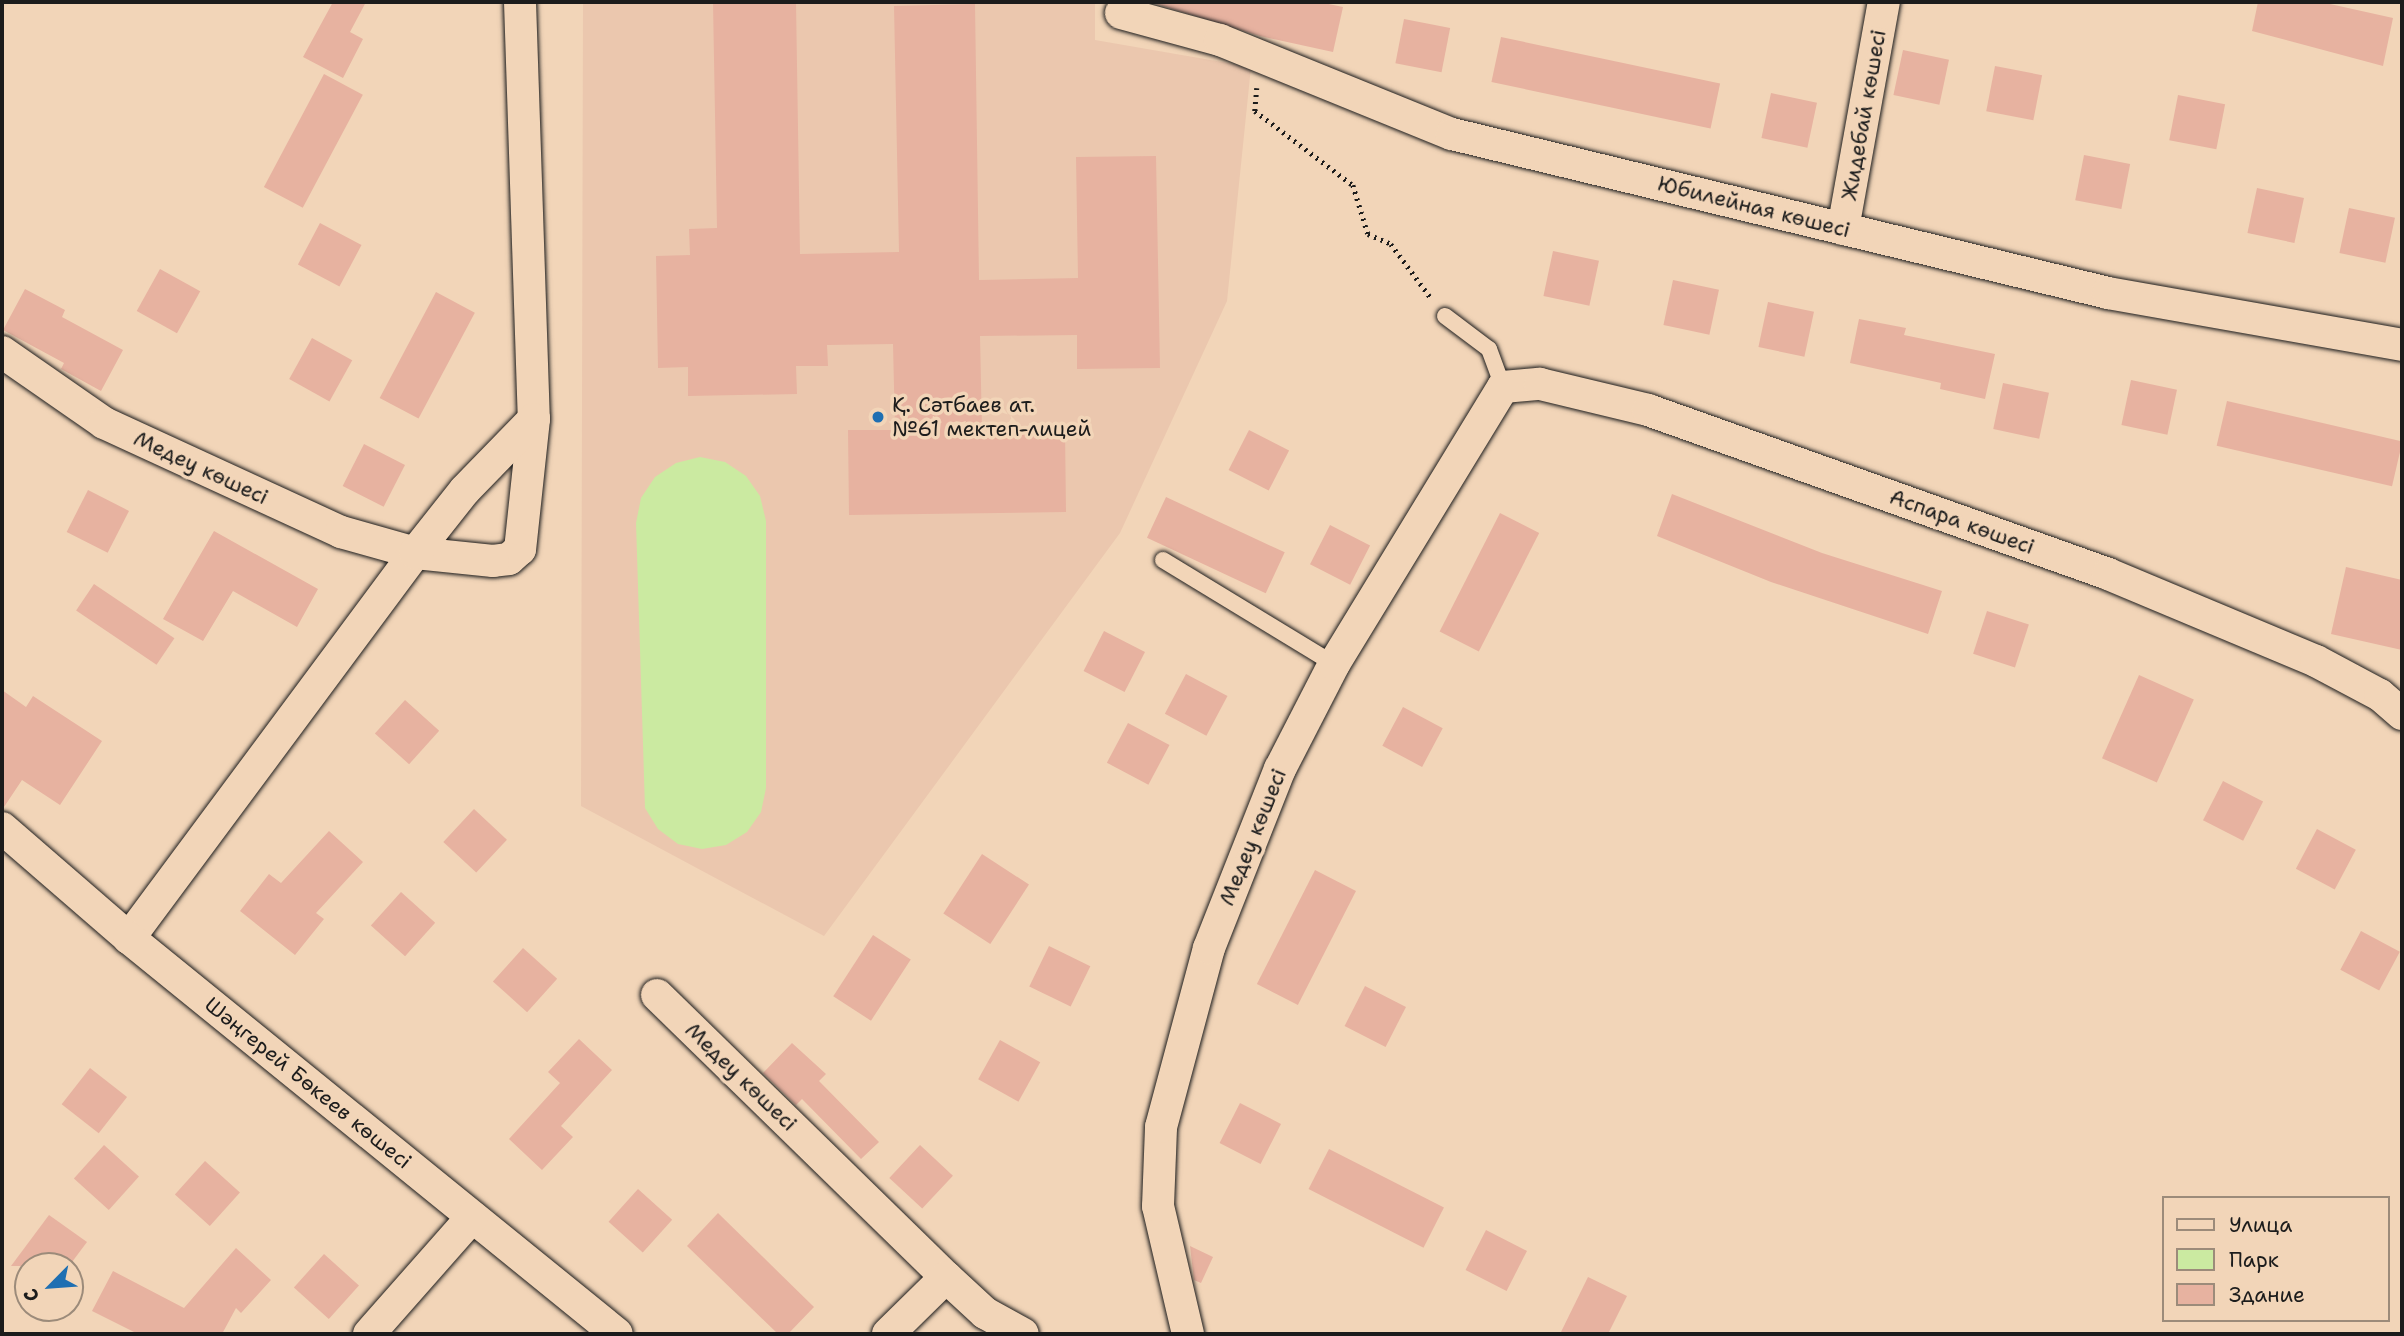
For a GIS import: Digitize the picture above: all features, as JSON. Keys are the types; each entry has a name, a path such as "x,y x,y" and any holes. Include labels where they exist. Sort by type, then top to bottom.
{"street":[{"path":"130,938 415,553 465,490 534,419 520,2"},
{"name":"Жидебай көшесі","path":"1843,229 1884,2"},
{"name":"Юбилейная көшесі","path":"1121,13 1259,56 1452,134 2108,293 2402,345"},
{"name":"Медеу көшесі","path":"2,352 104,423 341,532 415,553 493,561 509,559 520,549 534,419"},
{"name":"Аспара көшесі","path":"1503,387 1540,384 1648,410 2108,574 2316,661 2395,700"},
{"name":"Медеу көшесі","path":"1188,1334 1158,1206 1161,1127 1209,948 1280,769 1334,664 1503,387"},
{"name":"Шәңгерей Бөкеев көшесі","path":"2,828 130,938 617,1334"},
{"name":"Медеу көшесі","path":"657,995 946,1277 985,1313 1023,1334"},
{"path":"369,1334 472,1217"},
{"path":"888,1334 946,1277"}],"lane":[{"path":"1445,316 1489,349 1503,387"},
{"path":"1163,560 1334,664"}],"path":[{"path":"1259,56 1255,111 1353,185 1368,234 1391,244 1445,316"}],"shaded area":[{"name":"Қ. Сәтбаев ат. №61 мектеп-лицей","path":"583,2 1095,2 1095,40 1251,67 1227,301 1120,533 824,936 581,806"}],"green space":[{"path":"700,457 725,462 746,476 760,496 766,521 766,788 761,812 747,832 726,845 702,849 678,844 658,829 645,808 636,523 641,498 655,477 676,463"}],"building":[{"path":"333,2 366,2 350,32 363,39 343,78 303,57"},
{"path":"713,2 796,2 800,254 899,252 894,6 975,4 979,280 1078,278 1076,157 1156,156 1160,368 1077,369 1077,335 980,336 982,431 1065,430 1066,512 849,515 848,430 895,430 893,344 827,345 828,366 796,366 797,394 688,396 688,367 658,368 656,256 690,255 689,229 717,228"},
{"path":"1150,2 1319,2 1343,7 1333,52 1260,36"},
{"path":"2258,2 2321,2 2393,18 2383,66 2252,31"},
{"path":"1404,19 1450,28 1442,72 1395,63"},
{"path":"1501,37 1720,84 1711,129 1491,82"},
{"path":"1903,50 1949,60 1939,105 1893,95"},
{"path":"1995,66 2042,75 2033,120 1986,111"},
{"path":"324,74 363,95 303,208 264,187"},
{"path":"1771,93 1817,103 1807,148 1761,138"},
{"path":"2178,95 2225,104 2216,149 2169,140"},
{"path":"2084,155 2130,164 2121,209 2075,200"},
{"path":"2257,188 2304,198 2294,243 2247,233"},
{"path":"2349,208 2395,218 2385,263 2339,253"},
{"path":"320,223 361,245 339,287 298,264"},
{"path":"1553,251 1599,261 1589,306 1543,296"},
{"path":"160,269 200,291 177,333 137,311"},
{"path":"1673,280 1719,290 1709,335 1663,325"},
{"path":"25,289 65,310 62,317 123,350 101,391 61,369 64,363 3,330"},
{"path":"436,292 475,313 419,419 380,398"},
{"path":"1768,302 1814,312 1804,357 1758,347"},
{"path":"1859,319 1906,328 1904,335 1995,354 1985,399 1940,389 1941,383 1850,363"},
{"path":"312,338 352,360 329,401 289,379"},
{"path":"2131,380 2177,390 2167,435 2121,425"},
{"path":"2003,383 2049,393 2039,439 1993,429"},
{"path":"2227,401 2402,441 2392,486 2217,446"},
{"path":"1249,430 1289,450 1269,491 1229,470"},
{"path":"364,444 405,465 384,507 343,486"},
{"path":"88,490 129,511 108,553 67,532"},
{"path":"1672,494 1822,553 1942,591 1928,634 1771,582 1657,536"},
{"path":"1166,497 1285,552 1266,593 1147,538"},
{"path":"1500,513 1539,533 1479,651 1440,632"},
{"path":"1330,525 1370,545 1350,585 1310,564"},
{"path":"214,531 318,589 297,627 233,591 203,641 163,619"},
{"path":"2346,567 2402,580 2402,650 2331,634"},
{"path":"94,584 174,638 157,665 76,611"},
{"path":"1987,611 2029,625 2015,667 1973,654"},
{"path":"1104,631 1145,652 1125,692 1084,671"},
{"path":"1186,674 1227,696 1206,736 1165,714"},
{"path":"2139,675 2194,699 2157,783 2102,758"},
{"path":"2,690 26,707 33,696 102,741 60,805 22,780 2,810"},
{"path":"405,700 439,731 409,764 375,733"},
{"path":"1403,707 1443,728 1422,767 1382,746"},
{"path":"1128,723 1169,745 1148,785 1107,763"},
{"path":"2223,781 2263,801 2243,841 2203,820"},
{"path":"474,809 507,840 476,873 443,842"},
{"path":"2317,829 2356,850 2335,889 2296,869"},
{"path":"329,831 363,862 316,913 324,919 295,955 240,911 269,874 281,883"},
{"path":"982,854 1029,884 990,944 943,914"},
{"path":"1315,870 1356,891 1298,1005 1257,984"},
{"path":"401,892 435,923 405,956 371,925"},
{"path":"2361,931 2400,952 2379,991 2340,970"},
{"path":"873,935 911,960 871,1021 833,996"},
{"path":"1049,946 1090,966 1071,1007 1029,986"},
{"path":"523,948 557,979 527,1012 493,981"},
{"path":"1365,986 1406,1007 1386,1047 1345,1026"},
{"path":"579,1039 612,1070 561,1126 573,1137 542,1170 509,1139 560,1083 548,1072"},
{"path":"1000,1040 1040,1062 1018,1102 978,1079"},
{"path":"792,1043 826,1074 819,1081 879,1142 861,1159 802,1099 796,1105 763,1073"},
{"path":"90,1068 127,1097 99,1133 62,1104"},
{"path":"1240,1103 1281,1124 1261,1164 1220,1143"},
{"path":"104,1145 139,1176 109,1210 74,1178"},
{"path":"920,1145 953,1176 922,1209 889,1178"},
{"path":"1329,1149 1444,1208 1424,1248 1309,1189"},
{"path":"205,1161 240,1192 210,1226 175,1194"},
{"path":"638,1189 672,1220 643,1252 609,1222"},
{"path":"718,1213 814,1307 788,1334 778,1334 687,1246"},
{"path":"49,1215 87,1242 80,1252 21,1252"},
{"path":"1486,1230 1527,1251 1507,1291 1466,1270"},
{"path":"1190,1246 1213,1257 1201,1283 1194,1280"},
{"path":"236,1248 271,1280 241,1313 236,1308 222,1334 138,1334 92,1311 113,1271 184,1308"},
{"path":"324,1254 359,1285 329,1319 294,1287"},
{"path":"1588,1277 1627,1296 1608,1334 1560,1334"}],"place":[{"name":"Қ. Сәтбаев ат. №61 мектеп-лицей","path":"878,417"}]}
